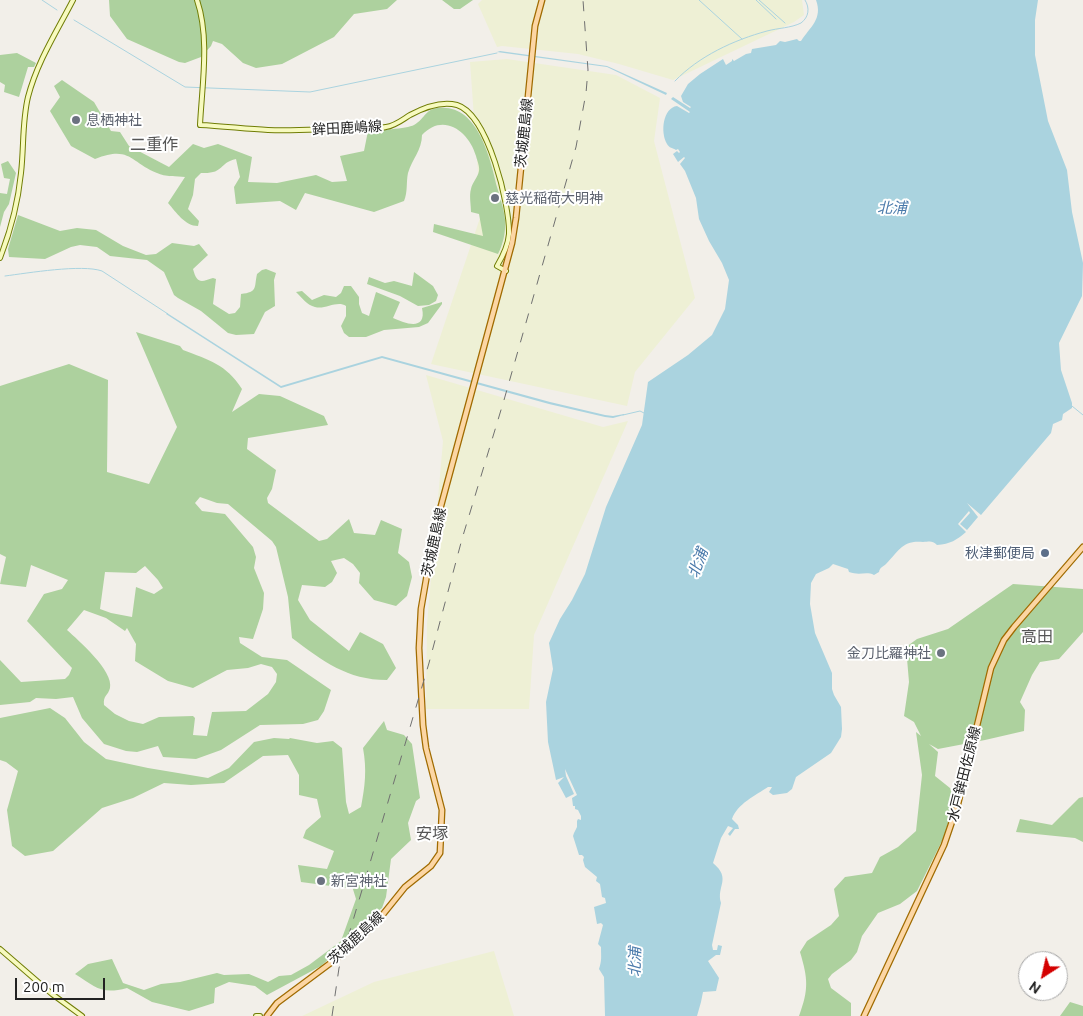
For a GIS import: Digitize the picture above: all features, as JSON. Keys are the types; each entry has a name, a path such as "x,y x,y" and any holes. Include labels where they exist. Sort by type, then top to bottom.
{"main road":[{"path":"0,258 16,208 21,174 24,116 32,84 41,62 74,0"},
{"name":"鉾田鹿嶋線","path":"197,0 204,34 200,125 255,129 343,130 386,127 426,108 450,104 460,106 467,111 487,140 502,184 508,218 508,237 506,248 497,266 506,271"},
{"name":"茨城鹿島線","path":"267,1016 277,1003 336,959 363,936 405,887 431,866 440,853 442,810 426,748 423,726 419,654 420,616 431,547 506,271 516,218 536,18 542,0"},
{"path":"508,218 516,218"},
{"name":"水戸鉾田佐原線","path":"864,1016 950,830 988,676 994,659 1009,633 1083,547"},
{"path":"0,949 52,994 82,1016"}],"green space":[{"path":"109,0 397,0 387,9 354,14 334,37 282,64 256,68 243,63 222,44 213,41 201,57 185,63 127,39 110,16"},
{"path":"442,0 473,0 460,9 454,9"},
{"path":"482,0 802,0 804,15 794,22 673,80 578,54 497,47 478,4"},
{"path":"17,53 36,63 34,67 28,67 19,97 4,92 5,85 0,82 0,55"},
{"path":"507,59 616,75 660,98 654,141 695,298 635,372 627,406 431,364 481,215 470,62"},
{"path":"62,80 94,102 111,131 120,132 129,146 169,167 193,144 204,148 218,144 252,157 248,182 277,183 316,175 332,182 347,181 340,156 364,151 368,131 414,125 434,109 446,108 457,111 475,127 482,138 491,164 504,216 504,238 498,254 433,232 434,224 483,236 479,214 471,212 470,191 478,173 478,163 473,147 468,139 454,128 438,125 430,128 422,135 419,150 408,173 404,201 374,212 305,193 296,210 280,201 236,204 234,187 240,177 236,159 226,163 214,172 201,173 195,179 193,195 188,209 199,221 198,226 185,221 168,203 185,177 160,174 123,154 107,155 95,159 71,146 50,111 60,97 54,86"},
{"path":"8,161 16,173 9,204 4,212 0,227 0,193 7,194 10,179 4,178 1,164"},
{"path":"18,215 60,231 77,228 96,230 123,246 146,255 156,254 172,243 194,246 199,244 208,255 193,269 200,281 216,279 213,304 229,314 235,313 240,307 241,294 253,290 257,274 266,269 276,273 274,280 275,306 265,312 254,334 236,335 228,333 201,311 174,295 164,272 147,260 110,256 97,247 80,245 45,259 9,257 8,249"},
{"path":"414,272 433,286 438,295 436,301 429,305 418,306 400,296 367,284 369,277 385,283 394,281 412,286"},
{"path":"344,286 351,286 359,297 362,313 369,316 376,292 400,302 393,318 409,324 418,323 421,320 423,315 422,308 442,302 442,304 428,323 419,327 384,330 366,337 349,337 344,333 341,326 346,316 346,306 339,304 315,307 307,303 296,292 302,291 312,300 324,295 336,297 341,293"},
{"path":"136,332 180,346 183,350 209,360 223,368 242,389 232,412 259,394 280,396 324,416 328,425 248,438 247,449 276,470 272,489 267,498 268,503 319,541 327,539 349,519 354,533 375,535 381,520 402,529 398,553 409,562 412,577 407,596 396,606 374,600 359,583 360,573 353,564 344,558 331,561 337,573 332,582 325,587 302,585 298,600 310,620 349,651 360,632 383,644 396,668 387,680 360,677 348,673 336,668 292,638 288,597 276,547 272,541 228,504 217,503 200,497 195,503 202,511 225,514 253,547 256,557 254,568 264,593 263,609 253,639 239,637 240,643 262,657 287,660 331,690 324,711 318,720 303,724 260,725 221,750 196,759 163,757 158,746 137,752 126,751 104,744 82,718 73,697 56,699 36,698 30,702 0,705 0,660 21,682 65,679 72,668 27,621 44,594 62,589 68,580 31,565 26,587 0,584 6,557 0,554 0,386 69,364 108,380 107,472 149,484 177,427","holes":["145,566 163,588 154,594 136,587 132,617 100,609 105,572 136,573","84,610 106,618 125,631 127,628 136,644 135,661 168,681 193,688 227,670 248,668 261,664 272,667 277,674 276,682 268,694 246,711 212,712 207,736 193,735 195,718 193,716 159,717 143,724 129,721 115,714 104,705 104,699 110,688 107,673 94,656 67,630"]},
{"path":"426,375 603,427 628,421 534,635 529,709 426,709 427,624 443,441"},
{"path":"1013,584 1083,589 1083,632 1059,659 1040,662 1032,675 1020,702 1025,710 1024,731 938,749 929,744 938,752 935,776 950,788 955,802 943,839 917,891 900,904 878,913 862,936 857,952 851,960 828,979 831,988 851,1003 851,1016 799,1016 806,991 805,970 800,952 807,941 831,925 839,916 834,889 845,877 872,873 880,857 898,847 916,831 922,775 916,732 921,736 914,722 904,716 909,682 906,647 917,639 948,629"},
{"path":"50,708 65,718 84,742 106,759 208,778 229,768 254,742 274,738 290,738 317,743 333,741 342,748 346,802 349,814 361,807 365,778 363,748 384,721 387,730 404,735 412,744 420,798 416,801 408,823 411,840 391,859 386,897 382,908 362,923 351,939 321,966 267,995 255,986 229,982 215,988 214,1003 189,1011 152,1002 127,988 111,991 94,986 75,974 88,964 112,959 123,983 144,990 161,984 180,982 217,973 224,975 249,974 268,982 279,976 291,975 309,965 341,941 356,899 352,886 346,888 301,882 298,865 327,869 334,851 303,838 306,830 321,817 317,799 299,795 299,775 288,755 263,756 224,783 191,785 164,783 133,798 102,808 53,851 25,856 12,846 7,810 18,771 0,760 0,718"},
{"path":"1083,797 1083,842 1075,838 1016,832 1020,819 1052,825 1079,798"},
{"path":"494,951 514,1016 302,1016 374,982"},
{"path":"1070,1002 1083,1006 1083,1016 1060,1016"}],"water":[{"name":"北浦","path":"816,0 1038,0 1035,20 1035,55 1048,121 1067,170 1072,212 1083,263 1082,296 1059,343 1061,370 1072,408 1063,414 1062,420 1053,424 1051,433 981,515 967,503 978,517 967,530 960,524 970,513 969,511 958,524 966,532 950,543 937,545 934,542 916,542 905,545 874,575 868,573 856,574 833,564 816,574 811,583 810,604 815,633 832,673 832,689 841,707 841,737 831,753 796,777 792,789 787,793 773,795 769,792 772,787 768,787 742,804 732,819 739,829 735,829 730,836 728,834 733,828 728,826 721,838 713,863 719,869 723,878 720,892 721,903 712,945 713,950 717,950 718,945 722,946 720,955 716,955 708,961 719,978 716,991 703,992 697,1016 605,1016 604,977 599,969 601,947 598,944 603,925 601,923 597,924 594,907 606,903 605,898 602,897 600,884 596,881 597,877 585,867 584,857 579,855 573,836 577,827 577,821 578,819 581,820 581,816 578,810 575,809 575,806 573,806 572,798 577,795 565,769 574,794 566,798 558,783 564,777 556,780 548,742 546,702 553,669 549,643 585,574 606,507 642,425 648,382 688,355 712,335 725,309 729,280 699,219 696,198 685,171 680,164 685,158 678,162 673,154 677,151 680,152 678,149 676,150 669,146 665,139 663,127 669,111 677,106 690,112 671,99 673,97 690,108 683,102 681,96 688,84 723,59 726,65 732,59 734,61 751,53 752,49 776,45 780,41 785,42 797,39 801,41 817,18 818,7"},
{"path":"497,52 607,66 667,93 666,95 607,67"},
{"path":"167,313 281,386 382,356 550,402 605,415 624,415 613,418 605,417 549,404 382,358 281,388"}],"waterway":[{"path":"42,0 57,10"},
{"path":"699,0 742,39"},
{"path":"756,0 776,19"},
{"path":"759,0 785,23"},
{"path":"675,81 695,64 730,44 767,31 801,23 806,18 808,12 805,0"},
{"path":"74,20 185,87 310,92 497,53"},
{"path":"5,276 82,268 102,271 168,314"},
{"path":"1072,406 1083,415"},
{"path":"623,415 640,411 644,413"}],"railway":[{"path":"332,1016 339,968 429,663 462,539 504,400 576,147 586,93 588,70 583,0"}],"place":[{"name":"息栖神社","path":"76,120"},
{"name":"慈光稲荷大明神","path":"495,198"},
{"name":"秋津郵便局","path":"1045,553"},
{"name":"金刀比羅神社","path":"941,653"},
{"name":"新宮神社","path":"321,881"}],"district":[{"name":"二重作","path":"154,145"},
{"name":"高田","path":"1037,637"},
{"name":"安塚","path":"432,834"}]}
